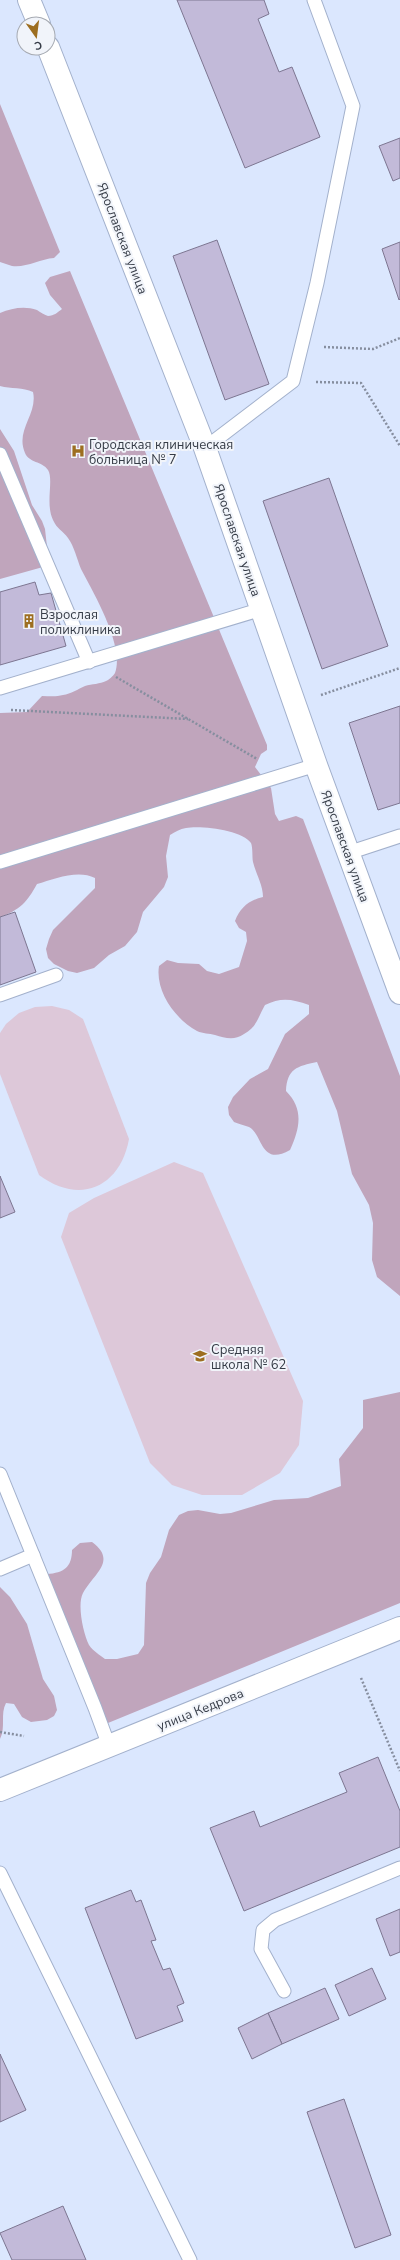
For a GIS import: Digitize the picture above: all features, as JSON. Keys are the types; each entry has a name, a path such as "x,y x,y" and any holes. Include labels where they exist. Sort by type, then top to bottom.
{"street":[{"name":"Ярославская улица","path":"52,56 205,448 316,765 400,993"},
{"name":"улица Кедрова","path":"0,1790 400,1628"}],"lane":[{"path":"205,448 293,381 302,346 317,283 353,106 314,0"},
{"path":"0,454 89,662"},
{"path":"0,688 262,609"},
{"path":"0,862 316,765"},
{"path":"348,853 400,836"},
{"path":"0,994 56,975"},
{"path":"0,1474 34,1555 108,1746"},
{"path":"0,1569 34,1555"},
{"path":"284,1991 261,1948 263,1930 275,1920 400,1868"},
{"path":"0,1873 190,2260"}],"path":[{"path":"302,346 373,349 400,338"},
{"path":"293,381 361,383 400,446"},
{"path":"89,662 285,775"},
{"path":"295,704 400,668"},
{"path":"8,710 188,719"},
{"path":"361,1678 400,1771"},
{"path":"0,1732 24,1736"}],"shaded area":[{"path":"0,104 60,252 54,258 22,266 12,266 0,262"},
{"name":"Городская клиническая больница № 7","path":"70,271 267,745 267,750 261,754 255,767 271,788 275,814 279,821 296,816 303,819 400,1076 400,1296 377,1277 372,1260 373,1223 369,1205 352,1174 337,1111 317,1062 299,1067 291,1073 288,1078 286,1091 296,1105 298,1112 298,1126 290,1150 273,1155 264,1148 254,1131 249,1127 234,1122 229,1115 228,1107 233,1097 250,1079 268,1069 285,1034 309,1014 309,1005 297,1001 287,1000 271,1002 265,1005 252,1028 237,1038 226,1038 199,1032 189,1026 174,1012 163,994 160,985 159,966 167,960 178,963 199,964 207,971 219,974 239,967 247,941 246,932 239,928 235,921 242,908 249,902 263,897 261,884 253,862 252,845 246,838 231,832 201,827 184,828 170,835 166,856 168,877 164,887 143,912 137,932 125,946 109,955 94,968 77,973 68,971 54,964 48,958 46,949 53,930 95,888 95,878 81,874 66,876 37,884 30,896 22,905 0,917 0,713 27,712 42,696 55,696 72,693 85,686 101,683 111,678 115,673 117,662 116,649 112,634 100,605 81,569 70,541 56,526 53,520 49,499 50,474 45,467 29,459 25,453 23,445 24,429 34,400 33,392 25,389 0,386 0,313 23,308 37,310 48,316 56,314 62,309 50,295 45,283 50,277"},
{"path":"0,429 14,451 32,505 42,521 45,529 47,547 43,567 0,579"},
{"path":"52,1006 69,1010 83,1019 129,1139 124,1156 117,1170 107,1180 96,1187 83,1190 69,1189 54,1184 39,1175 0,1074 0,1033 6,1024 19,1013 35,1007"},
{"path":"174,1162 203,1173 303,1401 299,1445 280,1473 242,1495 202,1495 172,1485 150,1463 61,1237 69,1213 94,1198"},
{"path":"400,1392 400,1603 108,1723 97,1715 47,1574 58,1572 66,1568 69,1565 72,1556 72,1550 80,1543 92,1542 103,1555 103,1561 101,1568 87,1586 81,1598 83,1626 89,1645 105,1659 117,1659 138,1654 144,1645 146,1583 150,1573 161,1557 169,1530 179,1515 188,1511 198,1510 220,1514 231,1513 274,1500 308,1498 341,1486 339,1459 363,1428 363,1400"},
{"path":"0,1587 10,1597 27,1624 43,1679 54,1696 57,1710 54,1716 47,1720 31,1722 22,1717 14,1704 6,1703 3,1712 3,1730 0,1739"}],"building":[{"path":"177,0 264,0 269,14 258,19 279,72 292,67 320,137 245,168"},
{"path":"400,138 400,178 393,181 379,146"},
{"path":"217,240 269,384 225,400 173,256"},
{"path":"400,242 400,299 399,300 382,249"},
{"path":"329,478 388,646 322,669 263,501"},
{"name":"Взрослая поликлиника","path":"35,582 39,595 51,593 66,646 0,665 0,592"},
{"path":"400,706 400,803 378,810 349,723"},
{"path":"15,912 36,972 0,985 0,917"},
{"path":"0,1176 15,1212 0,1218"},
{"path":"378,1757 400,1811 400,1847 244,1911 210,1828 254,1811 260,1827 347,1792 339,1773"},
{"path":"131,1890 136,1902 141,1900 156,1940 151,1941 163,1970 170,1968 184,2003 177,2006 183,2021 136,2039 85,1908"},
{"path":"400,1909 400,1952 390,1956 376,1919"},
{"path":"372,1968 386,1999 349,2016 335,1985"},
{"path":"325,1988 339,2019 282,2044 268,2013"},
{"path":"268,2013 282,2044 252,2059 238,2028"},
{"path":"0,2054 26,2110 0,2122"},
{"path":"344,2099 391,2235 355,2248 307,2112"},
{"path":"63,2206 86,2260 12,2260 0,2233"}],"place":[{"name":"Городская клиническая больница № 7","path":"78,451"},
{"name":"Взрослая поликлиника","path":"29,621"},
{"name":"Средняя школа № 62","path":"200,1356"}]}
